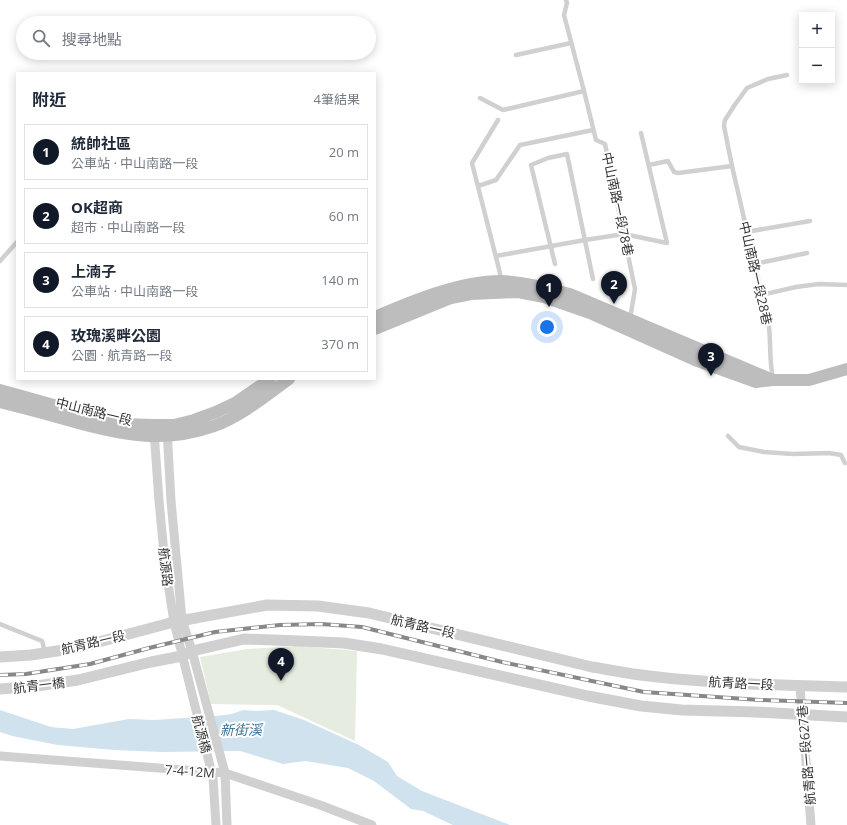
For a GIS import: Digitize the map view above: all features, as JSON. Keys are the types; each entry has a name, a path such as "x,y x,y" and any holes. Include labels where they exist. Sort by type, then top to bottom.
{"main road":[{"path":"376,317 442,291 462,286 535,285 570,294 628,324 773,380 809,380 847,369"},
{"path":"376,329 451,298 501,286"},
{"name":"中山南路一段","path":"167,430 216,412 235,403 269,380"},
{"name":"中山南路一段","path":"0,402 110,432 138,436 154,431 196,431 215,426 239,413 288,380"},
{"name":"中山南路一段","path":"0,390 122,424 154,431"}],"street":[{"name":"航源路","path":"167,430 178,621"},
{"name":"航源路","path":"154,431 164,548 178,621 187,653 206,705"},
{"name":"航青路一段","path":"0,657 45,653 76,648 178,621 267,605 318,606 369,613 592,667 650,676 722,682 847,687"},
{"path":"187,653 244,639 344,643 382,649 588,696 641,706 682,710 847,717"},
{"name":"航源路","path":"187,653 195,706"},
{"name":"航青一橋","path":"0,689 37,686 78,680 187,653"},
{"name":"航青路一段627巷","path":"800,686 811,825"},
{"name":"航源橋","path":"206,705 225,773"},
{"name":"航源橋","path":"195,706 212,773"},
{"name":"7-4-12M","path":"0,756 225,773 320,805 372,825"},
{"path":"212,773 216,825"},
{"path":"225,773 227,825"}],"lane":[{"name":"中山南路一段78巷","path":"566,0 567,3 564,15 596,140 605,144 636,289 628,324"},
{"path":"516,55 571,43"},
{"name":"中山南路一段28巷","path":"773,380 770,365 771,347 769,327 746,232 724,126 725,120 747,88 768,79 787,75"},
{"path":"480,98 503,110 584,91"},
{"path":"498,120 472,163 496,256 501,286"},
{"path":"478,186 496,180 520,145 593,130"},
{"path":"496,256 624,234 667,243 641,134"},
{"path":"555,264 531,165 548,158 567,154 593,278"},
{"path":"648,165 668,161 674,172 678,173 732,166"},
{"path":"746,232 810,220"},
{"path":"0,261 16,243"},
{"path":"754,264 807,253"},
{"path":"761,294 819,284 847,285"},
{"path":"728,436 738,446 776,453 829,453 841,455 845,463"},
{"path":"0,624 42,641 45,653"}],"shaded area":[{"path":"299,646 357,651 355,741 277,705 211,704 200,657 247,649"}],"water":[{"name":"新街溪","path":"0,710 51,727 73,729 129,719 154,720 215,716 232,714 243,710 274,710 304,720 359,745 388,762 397,776 422,791 510,825 453,825 423,811 411,809 374,781 348,768 305,761 283,764 240,751 162,752 114,750 58,745 12,736 0,732"}],"railway":[{"path":"0,675 26,674 90,664 215,632 280,625 321,624 362,627 502,662 644,692 760,700 847,703"}],"place":[{"name":"OK超商","path":"614,304"},
{"name":"統帥社區","path":"549,307"},
{"name":"上湳子","path":"711,376"},
{"name":"玫瑰溪畔公園","path":"281,681"}]}
